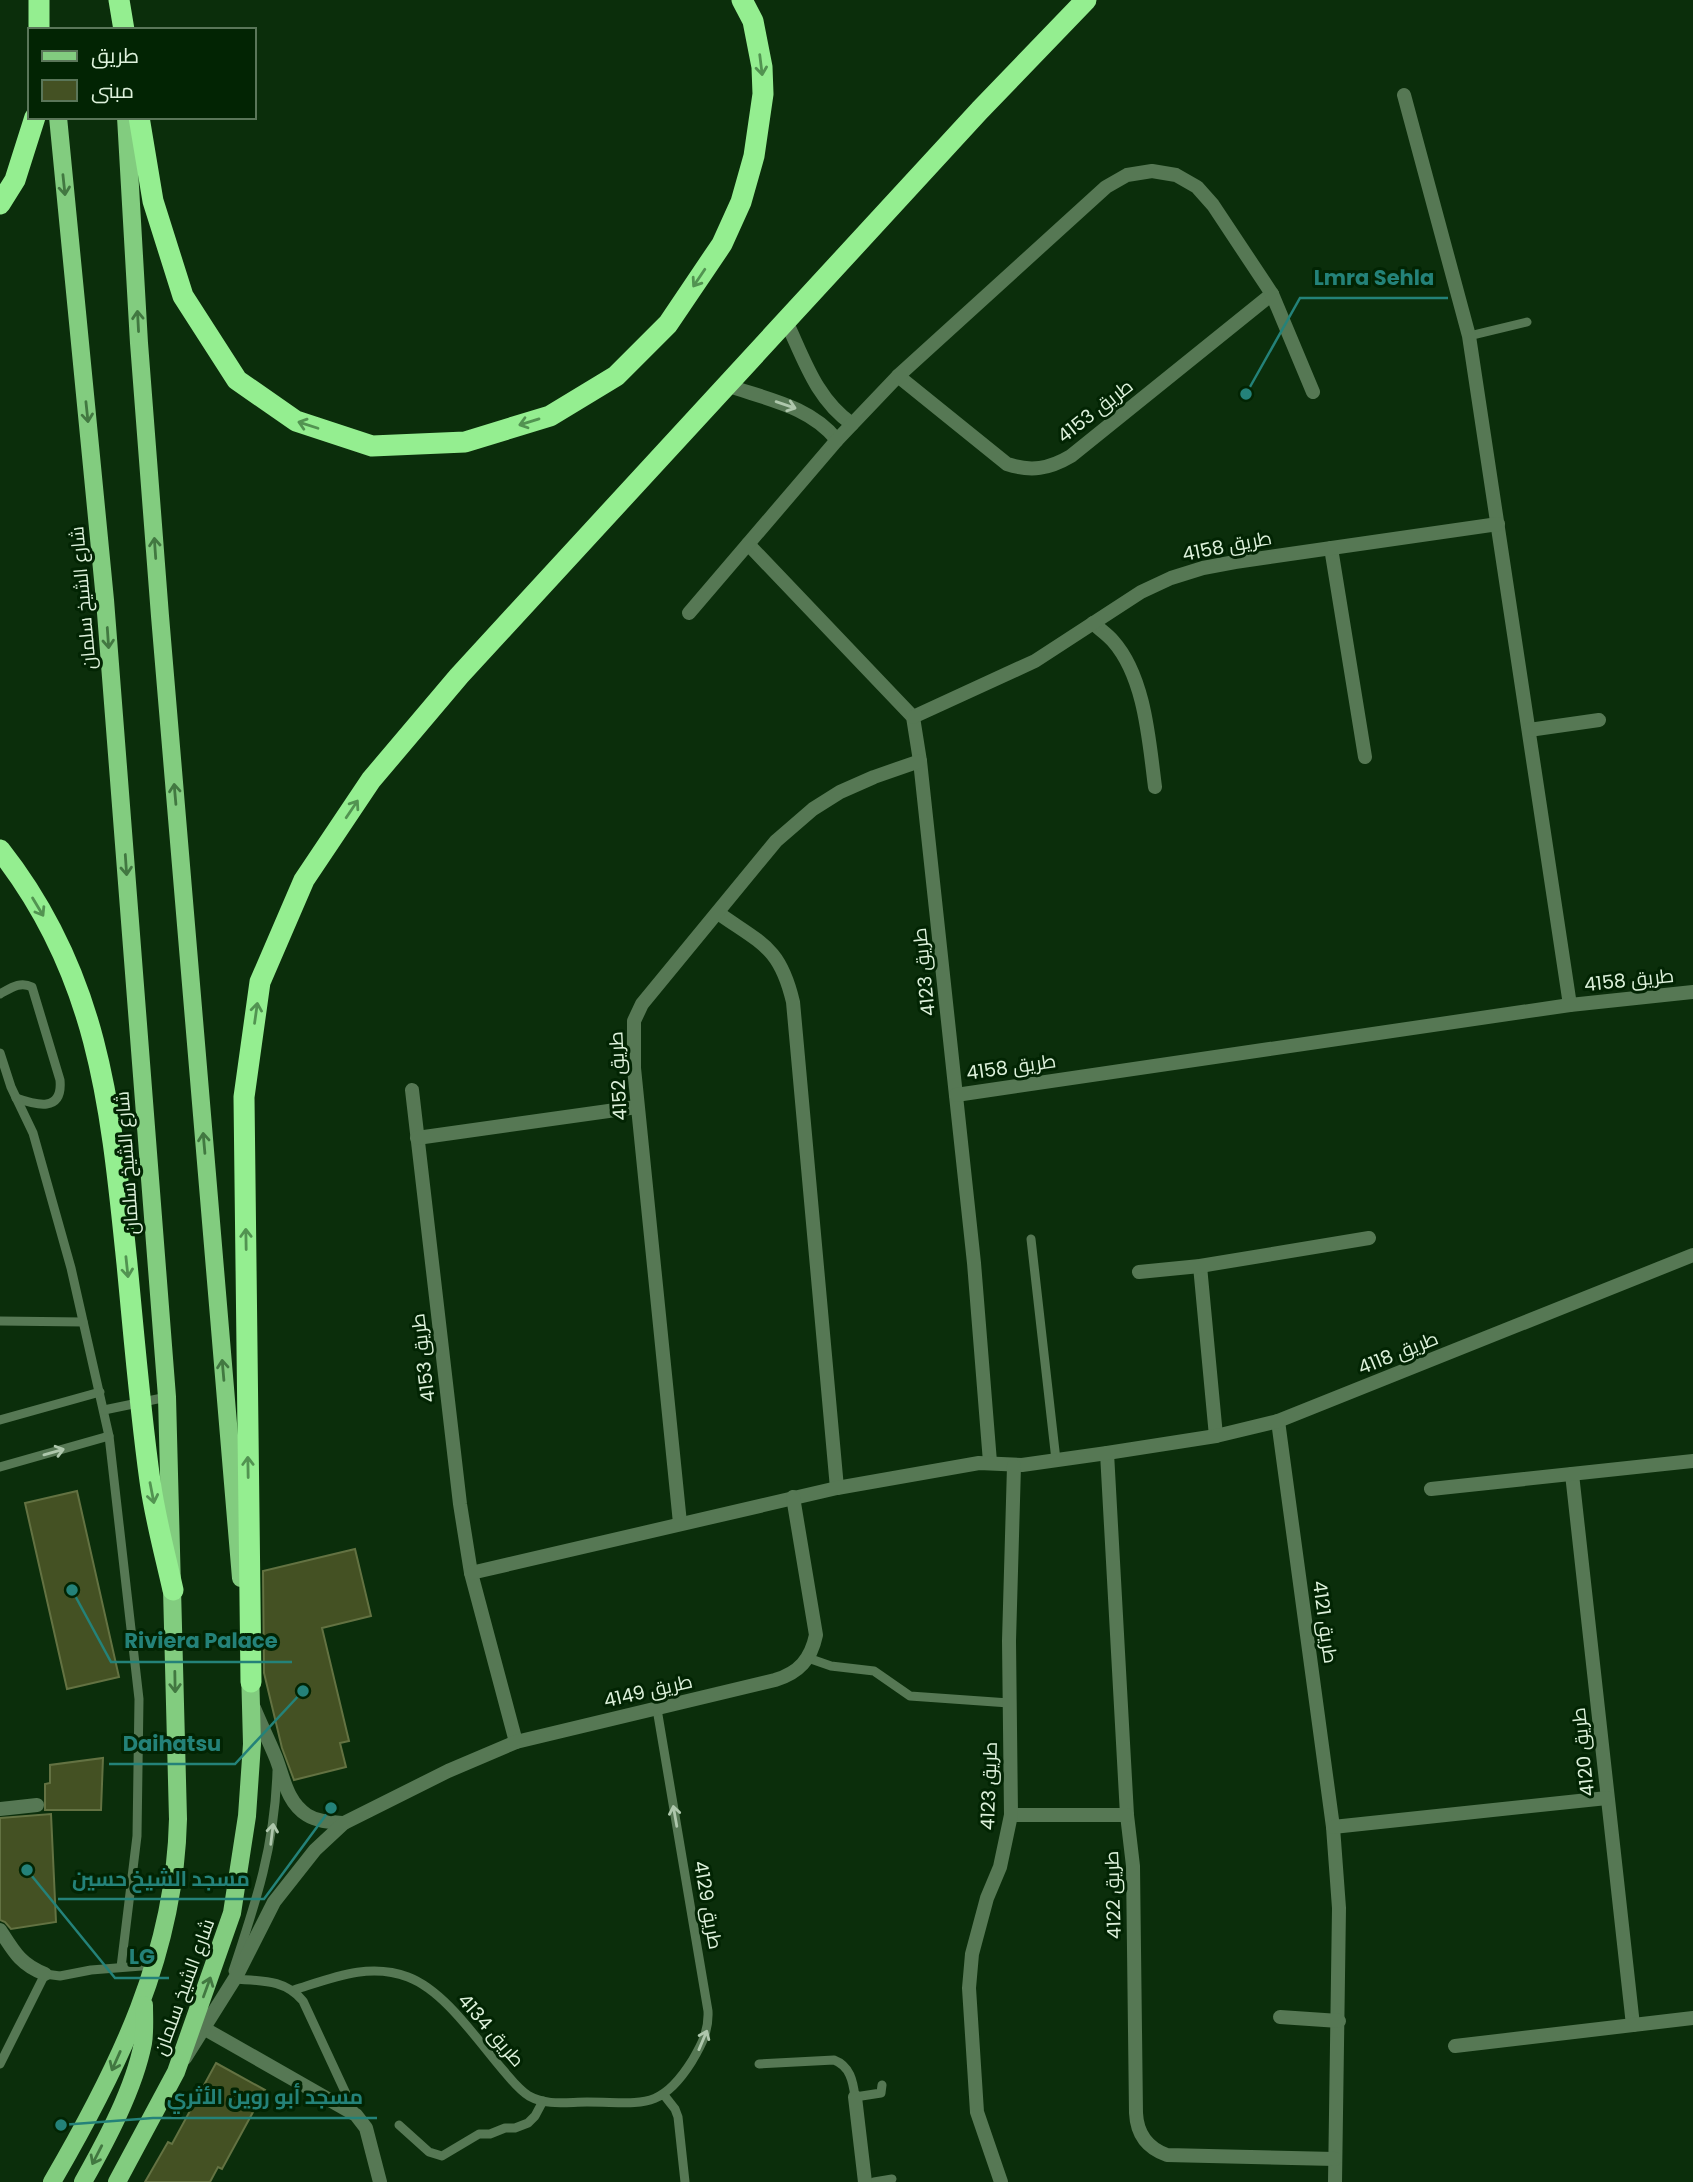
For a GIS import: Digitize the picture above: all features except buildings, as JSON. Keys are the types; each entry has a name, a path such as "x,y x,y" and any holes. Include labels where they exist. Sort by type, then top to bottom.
{"highway":[{"path":"39,0 39,28"},
{"path":"119,0 122,28"},
{"path":"139,119 153,201 183,296 237,380 296,421 372,446 465,442 550,415 616,376 668,324 722,244 741,202 754,156 763,94 762,67 753,21 742,0"},
{"path":"251,1692 244,1097 260,982 304,880 371,780 459,676 980,110 1086,0"},
{"path":"0,204 15,180 35,119"},
{"path":"0,850 29,892 62,952 99,1056 115,1152 150,1482 173,1590"}],"main road":[{"path":"46,0 49,28"},
{"name":"شارع الشيخ سلمان","path":"52,2182 103,2090 144,1998 156,1965 177,1857 167,1397 105,600 58,119"},
{"name":"شارع الشيخ سلمان","path":"117,2182 176,2073 232,1913 247,1816 252,1744 251,1692 160,616 139,343 126,119"},
{"path":"83,2182 108,2134 139,2061 144,2040 144,1998"}],"street":[{"name":"طريق 4158","path":"1404,95 1469,336 1570,1005"},
{"path":"689,612 837,440 898,376 1106,187 1127,175 1152,172 1175,175 1197,187 1213,205 1272,295 1313,393"},
{"name":"طريق 4153","path":"898,376 1007,464 1023,469 1040,469 1056,465 1070,456 1272,295"},
{"path":"786,321 821,394 840,416 852,424"},
{"path":"726,385 804,411 828,428 837,440"},
{"name":"طريق 4158","path":"913,717 1009,675 1141,592 1171,578 1203,568 1498,524"},
{"path":"748,544 913,717"},
{"path":"1331,548 1365,757"},
{"path":"1093,623 1113,641 1126,659 1148,730 1155,787"},
{"name":"طريق 4123","path":"913,717 974,1263 990,1462"},
{"path":"1529,730 1599,720"},
{"name":"طريق 4152","path":"680,1523 637,1107 634,1021 642,1004 776,841 813,809 839,792 920,761"},
{"path":"718,913 768,948 780,963 793,1002 837,1488"},
{"name":"طريق 4158","path":"956,1095 1570,1005 1693,992"},
{"name":"طريق 4153","path":"412,1090 460,1504 471,1573 516,1742"},
{"path":"417,1138 637,1107"},
{"path":"1139,1272 1200,1266 1369,1238"},
{"name":"طريق 4118","path":"1107,1453 1216,1436 1278,1421 1693,1255"},
{"path":"1200,1266 1216,1436"},
{"name":"طريق 4121","path":"1278,1421 1333,1827 1339,1908 1335,2182"},
{"path":"471,1573 837,1488 990,1462 1014,1466 1107,1453"},
{"name":"طريق 4122","path":"1107,1453 1127,1815 1133,1866 1137,2122 1144,2140 1158,2152 1167,2155 1335,2159"},
{"path":"1431,1489 1693,1461"},
{"name":"طريق 4123","path":"1001,2182 977,2112 969,1988 972,1954 987,1898 1000,1867 1011,1815 1009,1640 1014,1466"},
{"name":"طريق 4120","path":"1572,1474 1633,2025"},
{"path":"793,1497 815,1622 814,1647 808,1658"},
{"name":"طريق 4149","path":"176,2073 234,1979 274,1902 315,1850 344,1824 448,1771 516,1742 788,1676 808,1658"},
{"path":"251,1692 286,1790 295,1804 306,1815 344,1824"},
{"path":"1333,1827 1607,1798"},
{"path":"0,1809 37,1805"},
{"path":"1011,1815 1127,1815"},
{"path":"0,1930 20,1960 34,1970 46,1974"},
{"path":"1280,2017 1339,2021"},
{"path":"1455,2046 1693,2018"},
{"path":"205,2029 356,2115 366,2128 380,2182"},
{"path":"855,2097 865,2182"}],"lane":[{"path":"1469,336 1527,322"},
{"path":"0,994 19,984 32,987 60,1080 58,1097 51,1103 43,1106 16,1098"},
{"path":"0,1053 16,1098 33,1133 71,1268 109,1436 139,1699 137,1836 121,1967"},
{"path":"1031,1239 1056,1460"},
{"path":"0,1321 83,1322"},
{"path":"0,1420 100,1392"},
{"path":"104,1410 167,1397"},
{"path":"0,1467 109,1436"},
{"path":"808,1658 831,1666 874,1671 902,1693 911,1696 1009,1703"},
{"name":"طريق 4129","path":"657,1709 708,2019 706,2034 699,2048 676,2085 664,2095"},
{"path":"225,1993 264,1877 276,1796 277,1761"},
{"path":"0,2064 46,1974 60,1976 91,1970 156,1965"},
{"name":"طريق 4134","path":"294,1990 343,1974 363,1971 388,1972 411,1978 434,1992 521,2090 543,2101"},
{"path":"234,1979 278,1982 294,1990 303,2001 356,2115"},
{"path":"759,2064 827,2060 840,2062 849,2072 855,2097 881,2093 882,2085"},
{"path":"399,2125 429,2152 442,2156 479,2134 490,2134 505,2127 515,2128 528,2123 543,2101 641,2102 664,2095 678,2117 685,2182"},
{"path":"874,2182 892,2179"}],"place":[{"name":"Lmra Sehla","path":"1246,394"},
{"name":"Riviera Palace","path":"72,1590"},
{"name":"Daihatsu","path":"303,1691"},
{"name":"مسجد الشيخ حسين","path":"331,1808"},
{"name":"LG","path":"27,1870"},
{"name":"مسجد أبو روين الأثري","path":"61,2125"}]}
